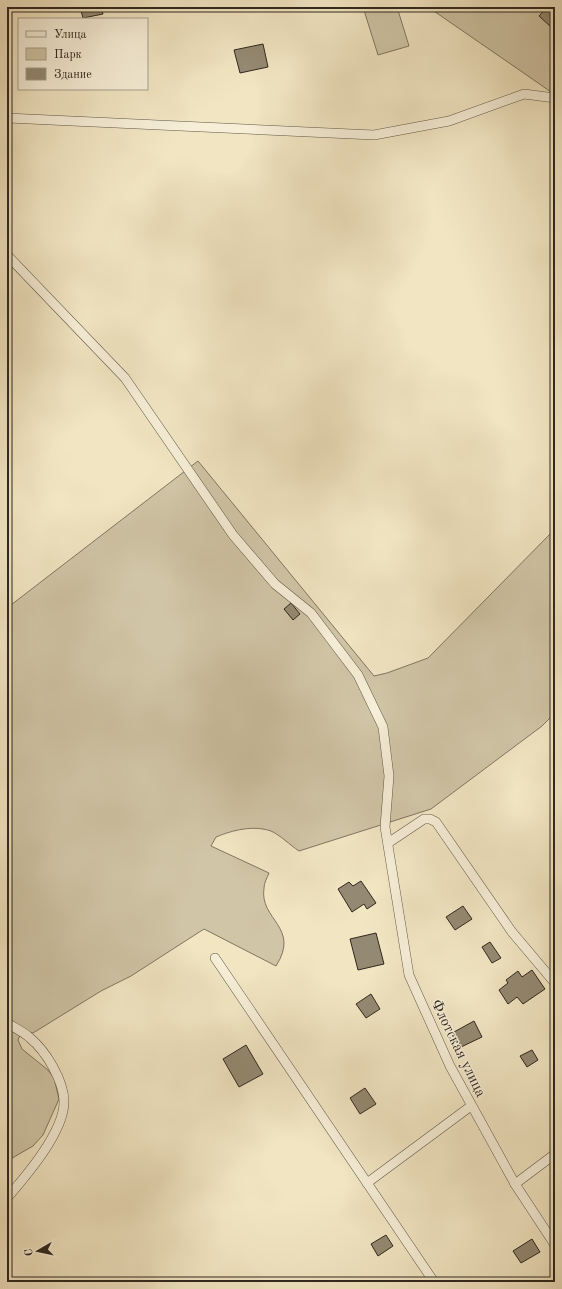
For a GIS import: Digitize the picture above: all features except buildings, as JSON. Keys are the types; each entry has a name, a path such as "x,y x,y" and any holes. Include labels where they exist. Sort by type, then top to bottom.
{"street":[{"path":"7,118 374,135 449,121 524,94 555,98"},
{"name":"Флотская улица","path":"7,255 125,378 233,535 275,584 311,613 358,675 383,727 389,776 385,827 409,975 450,1066 471,1106 515,1184 555,1245"},
{"path":"388,843 424,819 430,819 436,822 508,926 555,983"},
{"path":"215,958 434,1282"},
{"path":"7,1023 30,1037 39,1046 55,1071 64,1102 61,1116 51,1137 29,1173 7,1198"},
{"path":"367,1183 471,1106"},
{"path":"515,1184 555,1154"}],"green space":[{"path":"363,7 397,7 409,46 378,55"},
{"path":"428,7 555,7 555,95 541,85"},
{"path":"198,461 374,676 387,673 428,658 555,529 555,713 542,726 431,809 299,851 271,831 264,829 243,829 216,837 211,846 269,873 264,886 264,899 267,908 278,924 284,942 282,953 276,966 204,929 131,976 101,991 33,1033 22,1030 18,1040 22,1049 48,1070 54,1078 59,1099 43,1135 33,1146 7,1161 7,608"}]}
